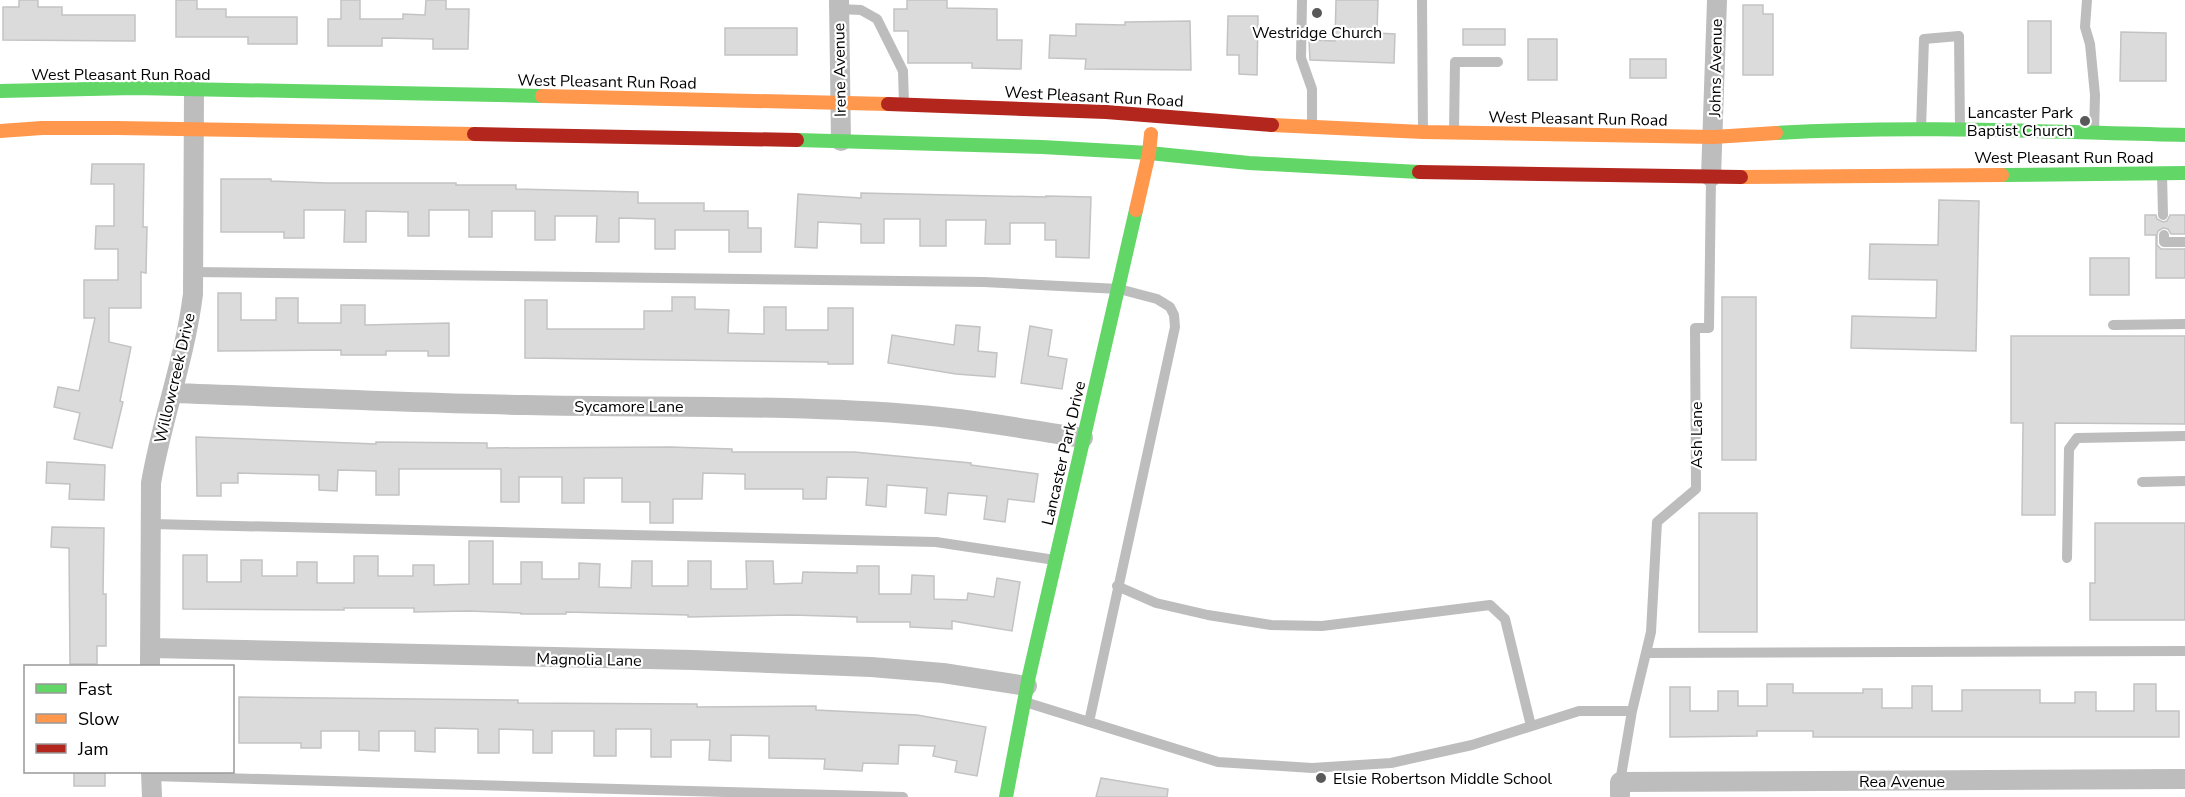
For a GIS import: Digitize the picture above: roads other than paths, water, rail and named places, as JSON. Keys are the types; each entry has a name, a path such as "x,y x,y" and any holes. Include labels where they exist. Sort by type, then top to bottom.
{"main road":[{"name":"West Pleasant Run Road","path":"0,91 134,88 294,90 1002,107 1423,137 1454,132 1714,137 1815,136 1921,130 1960,130 1985,136 2094,133 2120,139 2185,135"},
{"name":"Lancaster Park Drive","path":"1005,797 1014,764 1025,694 1149,153 1152,116"},
{"name":"West Pleasant Run Road","path":"0,131 53,128 841,141 1149,153 1249,163 1422,166 1711,177 1815,170 1984,168 2120,168 2185,173"}],"street":[{"name":"Johns Avenue","path":"1714,137 1717,0"},
{"name":"Irene Avenue","path":"839,4 841,141"},
{"name":"Willowcreek Drive","path":"150,657 151,483 156,453 189,324 193,272 194,90"},
{"name":"Ash Lane","path":"1711,177 1714,137"},
{"name":"Sycamore Lane","path":"173,393 526,405 704,406 864,412 974,421 1083,438"},
{"name":"Magnolia Lane","path":"150,657 693,660 871,666 943,673 1025,694"},
{"path":"151,774 152,797"},
{"name":"Rea Avenue","path":"1620,790 2185,779"}],"lane":[{"path":"1302,0 1301,58 1312,89 1312,128"},
{"path":"1422,0 1423,137"},
{"path":"2087,0 2085,27 2090,44 2095,95 2094,133"},
{"path":"839,4 861,10 877,19 903,71 904,105"},
{"path":"1921,130 1924,39 1959,36 1960,130"},
{"path":"1454,132 1455,62 1498,62"},
{"path":"2162,173 2163,215"},
{"name":"Ash Lane","path":"1620,790 1632,711 1651,632 1657,522 1696,489 1695,328 1709,328 1711,177"},
{"path":"2164,235 2164,242 2185,242"},
{"path":"193,272 984,282 1119,289 1157,299 1170,308 1174,315 1175,327 1089,722"},
{"path":"2113,325 2185,324"},
{"path":"2067,558 2069,449 2077,438 2185,436"},
{"path":"2142,482 2185,481"},
{"path":"151,524 936,542 1055,560"},
{"path":"1117,586 1156,603 1208,615 1271,625 1322,626 1490,605 1505,619 1531,726"},
{"path":"1646,653 2185,651"},
{"path":"1025,694 1089,722 1218,762 1312,768 1392,763 1472,745 1579,711 1632,711"},
{"path":"151,774 903,797"}],"place":[{"name":"Westridge Church","path":"1317,13"},
{"name":"Lancaster Park Baptist Church","path":"2085,121"},
{"name":"Elsie Robertson Middle School","path":"1321,778"}]}
